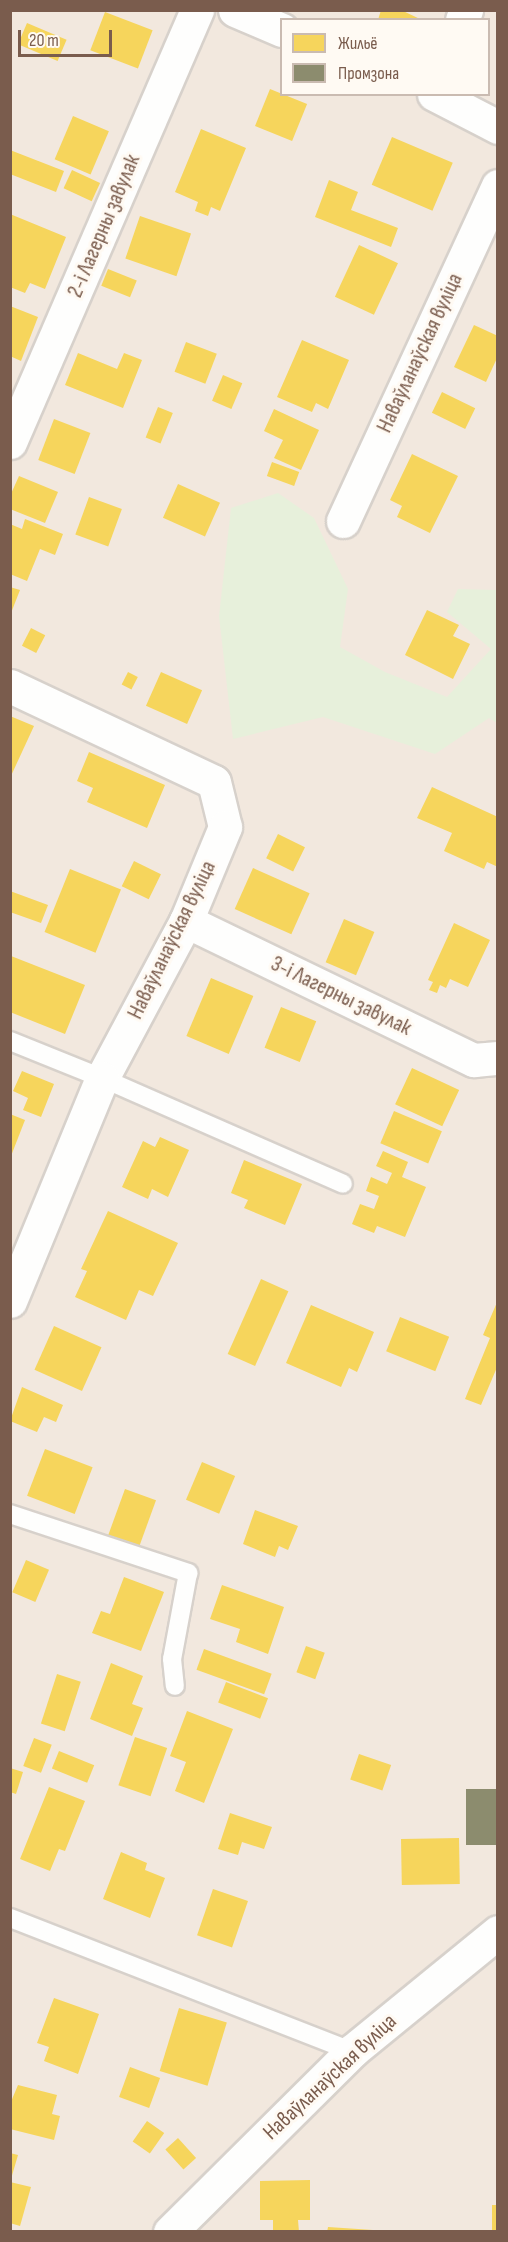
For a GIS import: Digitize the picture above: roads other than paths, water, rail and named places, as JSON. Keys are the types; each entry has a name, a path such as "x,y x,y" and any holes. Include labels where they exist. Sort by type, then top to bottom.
{"street":[{"name":"2-і Лагерны завулак","path":"10,442 197,10"},
{"path":"235,10 280,29"},
{"path":"438,96 498,127"},
{"name":"Наваўланаўская вуліца","path":"343,521 498,186"},
{"name":"Наваўланаўская вуліца","path":"10,686 214,782 225,827 186,921 102,1078 11,1300"},
{"name":"3-і Лагерны завулак","path":"186,921 474,1060 498,1058"},
{"name":"Наваўланаўская вуліца","path":"170,2232 352,2051 498,1932"}],"lane":[{"path":"10,1041 102,1078 342,1184"},
{"path":"10,1514 188,1573 172,1659 175,1686"},
{"path":"10,1918 352,2051"}]}
